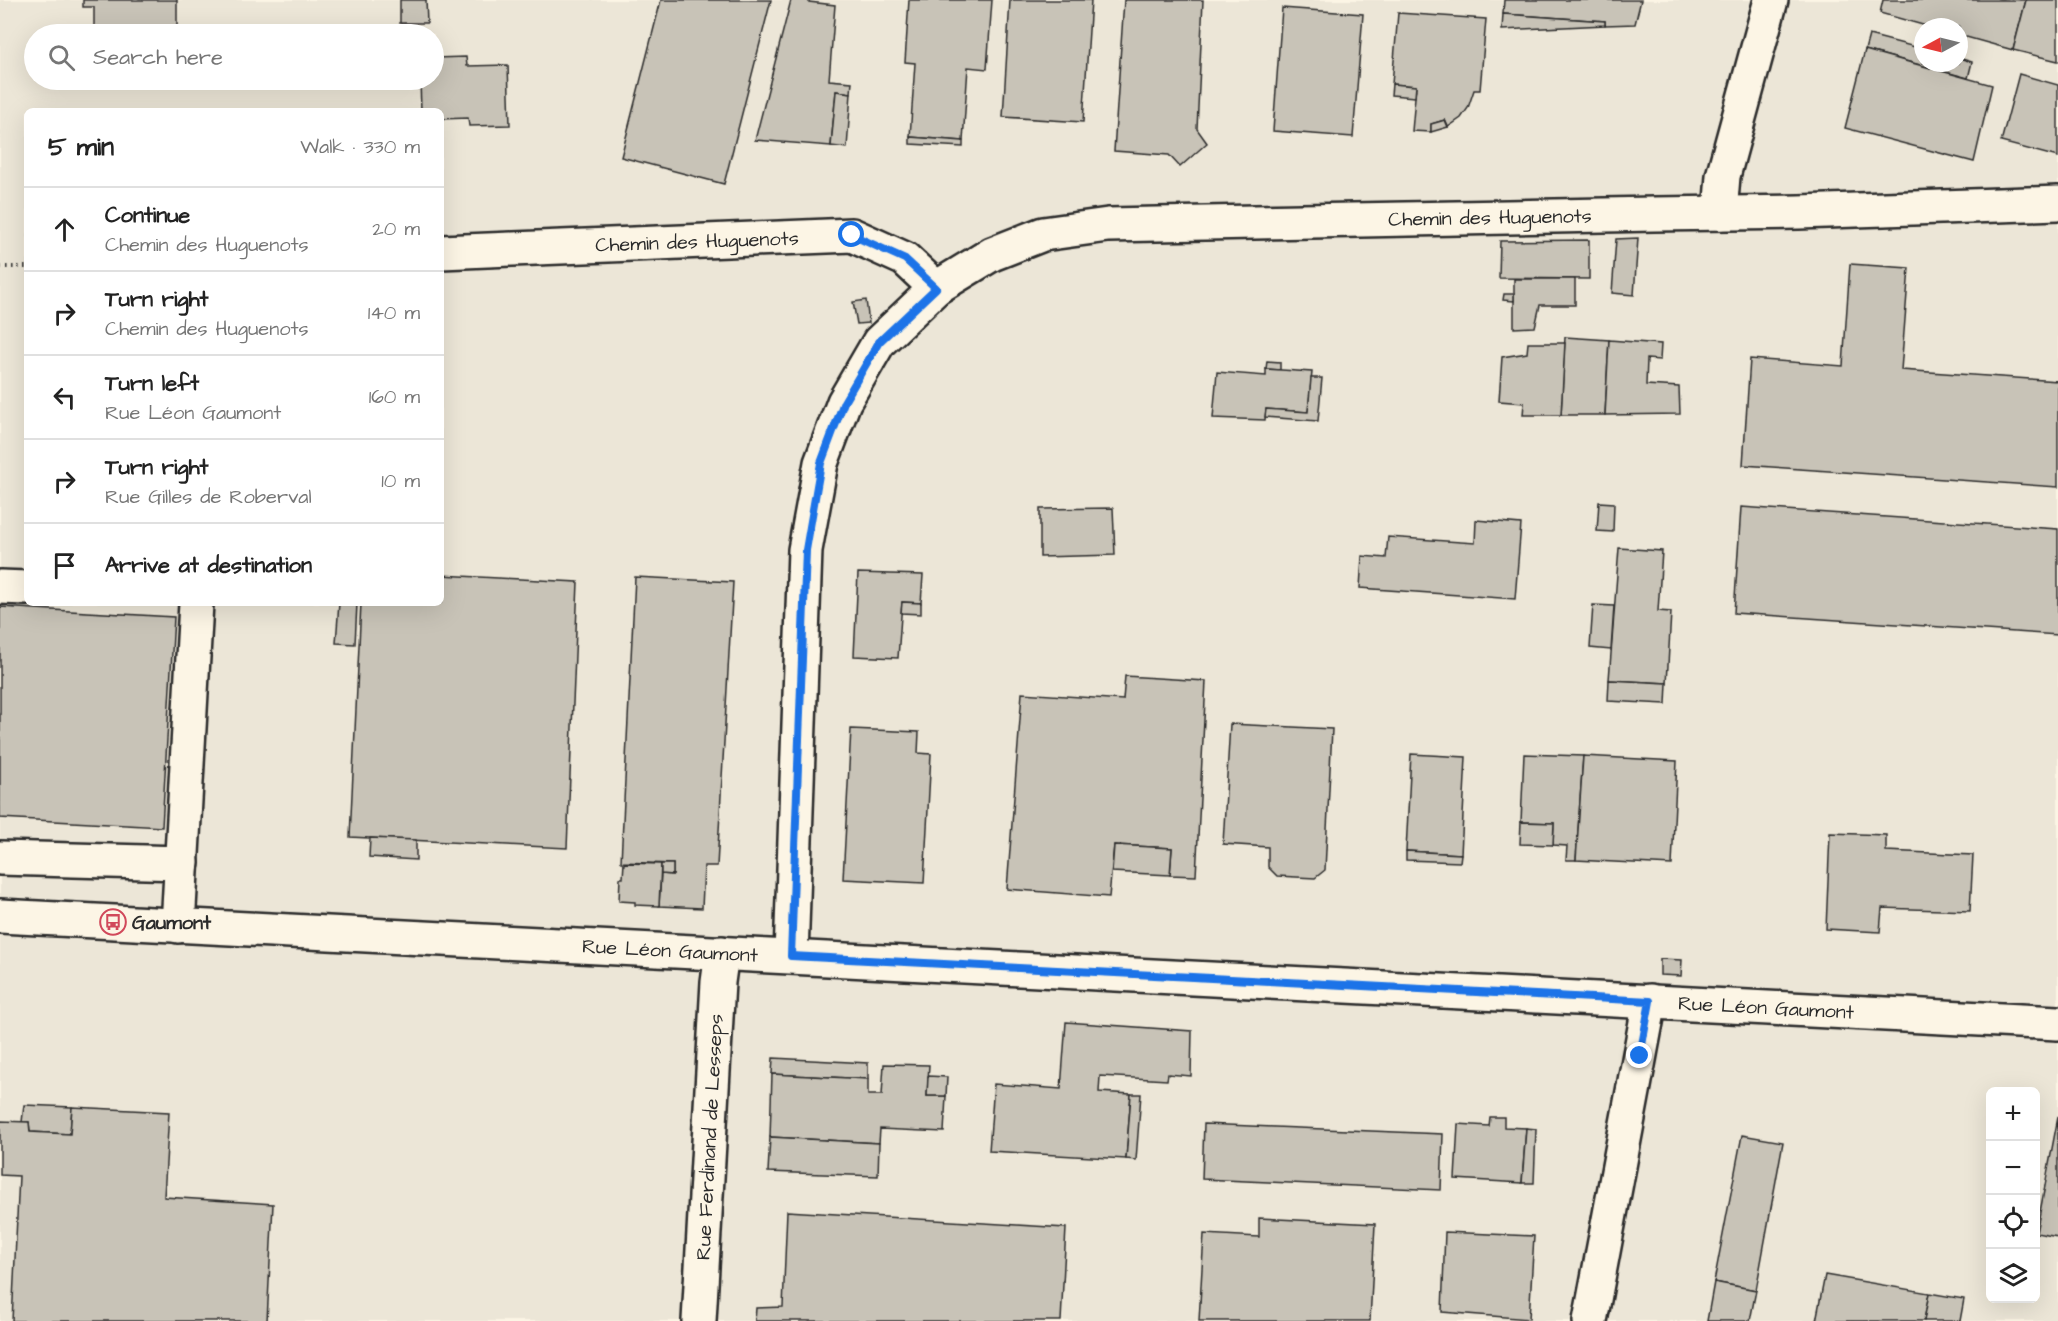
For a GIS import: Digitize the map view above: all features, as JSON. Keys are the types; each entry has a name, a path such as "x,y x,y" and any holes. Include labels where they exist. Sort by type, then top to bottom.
{"street":[{"path":"1720,213 1724,176 1771,0"},
{"name":"Chemin des Huguenots","path":"791,956 806,550 821,463 844,402 879,342 936,288 992,254 1043,234 1108,225 1720,213 2058,203"},
{"name":"Chemin des Huguenots","path":"444,252 852,235 905,259 936,288"},
{"path":"0,587 24,588"},
{"path":"178,926 196,606"},
{"path":"0,858 182,862"},
{"name":"Rue Léon Gaumont","path":"0,916 2058,1023"},
{"name":"Rue Ferdinand de Lesseps","path":"699,1321 718,982 722,953"},
{"path":"1590,1321 1650,1001"}],"path":[{"path":"0,267 24,267"}],"shaded area":[{"path":"0,0 2058,0 2058,1321 0,1321"}],"building":[{"path":"83,0 177,0 177,24 94,24 94,7 83,7"},
{"path":"400,0 426,0 427,23 400,23"},
{"path":"661,0 771,0 724,184 621,157"},
{"path":"791,0 809,0 809,2 835,5 829,80 852,82 851,93 836,91 831,146 755,140"},
{"path":"909,0 992,0 987,69 968,67 963,141 910,137 915,63 905,62"},
{"path":"1010,0 1091,0 1083,122 1003,117"},
{"path":"1124,0 1203,0 1197,129 1207,143 1180,167 1169,155 1114,151"},
{"path":"1504,0 1641,0 1635,24 1605,25 1605,21 1503,14"},
{"path":"1883,0 2026,0 2013,50 1968,38 1968,18 1914,18 1914,23 1880,13"},
{"path":"2026,0 2058,0 2058,61 2013,50"},
{"path":"1282,8 1363,14 1353,137 1273,131"},
{"path":"1398,13 1486,19 1480,90 1474,90 1468,108 1461,118 1448,127 1445,120 1431,124 1431,132 1412,131 1416,86 1392,84"},
{"path":"1503,14 1605,21 1605,25 1502,30"},
{"path":"1869,35 1914,47 1914,63 1865,50"},
{"path":"1865,50 1914,64 1914,72 1945,72 1992,85 1974,162 1845,128"},
{"path":"466,57 467,66 508,65 510,125 469,126 468,118 444,119 444,108 421,108 420,90 444,90 444,58"},
{"path":"1968,61 1972,62 1968,78 1946,72 1968,72"},
{"path":"2019,74 2058,85 2058,157 2001,142"},
{"path":"1392,84 1416,86 1415,97 1391,95"},
{"path":"836,91 851,93 847,148 831,146"},
{"path":"1445,120 1448,127 1431,132 1431,124"},
{"path":"910,137 963,141 963,147 910,144"},
{"path":"1638,238 1634,295 1612,293 1616,239"},
{"path":"1589,240 1589,279 1499,278 1500,241"},
{"path":"1850,264 1909,268 1901,370 2058,381 2058,487 1743,465 1750,359 1843,366"},
{"path":"1514,279 1575,279 1575,305 1540,305 1535,327 1514,328"},
{"path":"1504,294 1514,294 1514,301 1503,300"},
{"path":"866,300 869,323 857,324 853,302"},
{"path":"1565,337 1609,340 1605,415 1561,415"},
{"path":"1609,340 1661,344 1660,360 1647,359 1646,385 1679,387 1680,414 1605,415"},
{"path":"1528,343 1565,343 1561,415 1523,415 1524,403 1499,401 1502,357 1527,353"},
{"path":"1267,361 1280,362 1280,370 1266,369"},
{"path":"1266,369 1312,372 1308,412 1266,409 1265,420 1213,418 1217,372 1266,376"},
{"path":"1311,378 1322,378 1318,421 1265,417 1266,409 1308,412"},
{"path":"1599,502 1614,503 1613,532 1597,531"},
{"path":"1741,507 2058,529 2058,635 1734,613"},
{"path":"1113,508 1115,555 1040,557 1040,509"},
{"path":"1476,520 1521,524 1515,599 1360,588 1362,556 1386,558 1388,537 1475,543"},
{"path":"1619,548 1662,551 1658,611 1671,612 1667,683 1609,680"},
{"path":"858,573 923,575 921,603 902,602 898,658 854,656"},
{"path":"444,575 578,582 567,848 350,837 361,606 444,606"},
{"path":"635,577 733,582 717,866 704,866 702,908 659,906 661,874 673,875 673,864 621,862"},
{"path":"902,602 921,603 921,614 901,613"},
{"path":"1593,605 1614,606 1611,650 1590,648"},
{"path":"339,606 357,606 355,644 336,643"},
{"path":"0,607 174,617 162,827 0,818"},
{"path":"1125,676 1206,681 1196,876 1170,875 1172,848 1114,845 1109,897 1007,889 1022,693 1123,700"},
{"path":"1609,680 1667,683 1666,704 1608,701"},
{"path":"1230,724 1332,729 1325,870 1315,878 1277,876 1268,867 1268,847 1223,844"},
{"path":"851,729 919,732 918,753 931,754 924,883 843,879"},
{"path":"1411,754 1466,757 1461,854 1406,851"},
{"path":"1524,754 1583,756 1576,860 1566,860 1567,846 1553,845 1554,823 1521,822"},
{"path":"1583,756 1677,761 1672,865 1576,860"},
{"path":"1521,822 1554,823 1553,845 1520,844"},
{"path":"1830,833 1886,835 1886,851 1973,855 1970,911 1882,908 1880,932 1826,929"},
{"path":"370,838 416,840 416,860 369,857"},
{"path":"1114,845 1172,848 1170,875 1112,872"},
{"path":"1406,851 1461,854 1460,862 1406,860"},
{"path":"624,863 661,864 659,906 635,905 635,902 619,901 620,878 623,878"},
{"path":"661,864 673,864 673,875 661,874"},
{"path":"1660,959 1682,960 1681,976 1660,975"},
{"path":"1066,1022 1192,1031 1191,1076 1168,1074 1167,1080 1100,1076 1099,1092 1131,1094 1126,1159 989,1151 994,1084 1061,1089"},
{"path":"773,1058 868,1063 868,1079 772,1074"},
{"path":"884,1064 929,1065 927,1096 946,1096 944,1132 880,1129 879,1143 770,1137 772,1074 868,1079 868,1095 882,1095"},
{"path":"928,1076 947,1077 946,1096 927,1096"},
{"path":"1131,1094 1141,1094 1136,1160 1126,1159"},
{"path":"24,1105 72,1107 70,1134 30,1132 29,1122 22,1122"},
{"path":"72,1107 169,1112 164,1197 273,1204 267,1321 12,1321 19,1176 0,1175 0,1121 29,1122 30,1132 70,1134"},
{"path":"1490,1117 1504,1117 1504,1127 1526,1128 1522,1183 1455,1179 1458,1124 1489,1126"},
{"path":"2058,1117 2058,1237 2040,1234 2040,1212"},
{"path":"1204,1124 1443,1134 1441,1190 1202,1179"},
{"path":"1526,1128 1536,1129 1534,1183 1522,1183"},
{"path":"1742,1135 1783,1142 1756,1290 1714,1282"},
{"path":"770,1137 879,1143 878,1176 768,1172"},
{"path":"787,1211 1066,1228 1061,1321 755,1321 756,1308 783,1307"},
{"path":"1259,1218 1375,1224 1370,1321 1199,1321 1204,1234 1259,1237"},
{"path":"1445,1232 1534,1236 1529,1319 1442,1312"},
{"path":"1825,1275 1929,1293 1924,1321 1816,1321"},
{"path":"1714,1282 1756,1290 1750,1321 1707,1321"},
{"path":"1929,1293 1964,1299 1960,1321 1924,1321"}],"place":[{"name":"Gaumont","path":"113,922"}],"route":[{"path":"852,235 905,259 936,288 879,342 844,402 821,463 806,550 791,956 1650,1001 1640,1056"}]}
